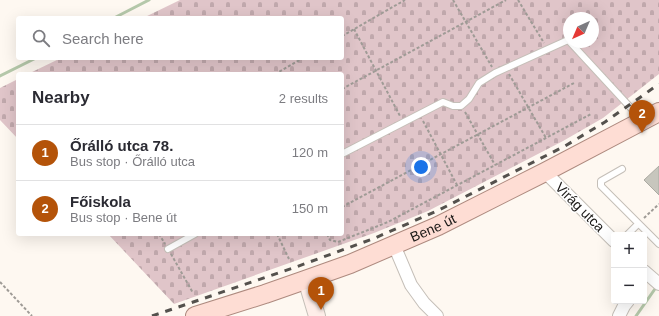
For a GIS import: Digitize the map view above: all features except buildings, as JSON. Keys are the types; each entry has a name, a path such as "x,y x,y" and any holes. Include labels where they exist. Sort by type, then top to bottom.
{"main road":[{"name":"Bene út","path":"195,316 265,294 307,283 438,226 659,112"}],"street":[{"name":"Virág utca","path":"545,172 611,238"},
{"path":"394,245 411,285 424,303 437,316"},
{"path":"307,283 317,316"},
{"path":"619,316 626,304"}],"lane":[{"path":"344,153 443,102 453,106 461,106 469,99 479,83 495,73 563,42"},
{"path":"575,48 643,121"},
{"path":"622,169 601,181 601,186 659,244"},
{"path":"630,232 638,224"},
{"path":"168,249 191,236"}],"path":[{"path":"344,35 405,0"},
{"path":"453,0 495,73"},
{"path":"344,88 506,0"},
{"path":"518,0 548,49"},
{"path":"354,29 404,122"},
{"path":"278,72 300,60"},
{"path":"506,68 546,138"},
{"path":"344,206 574,83"},
{"path":"461,106 495,165"},
{"path":"419,114 457,185"},
{"path":"328,236 330,240 338,242 388,222 592,114"},
{"path":"638,224 659,204"},
{"path":"160,236 193,293"},
{"path":"278,236 289,259"},
{"path":"0,282 32,316"}],"green space":[{"path":"180,0 659,0 659,74 603,118 563,141 428,211 374,233 174,304 110,236 344,236 344,72 32,72 57,60 344,60 344,16 147,16"},
{"path":"16,80 16,137 0,120 0,88"}],"waterway":[{"path":"118,16 149,0"},
{"path":"0,76 32,60"},
{"path":"636,316 657,286"}],"railway":[{"path":"152,316 296,267 375,238 439,210 565,146 605,122 659,84"}],"place":[{"name":"Főiskola","path":"642,133"},
{"name":"Őrálló utca 78.","path":"321,310"}]}
